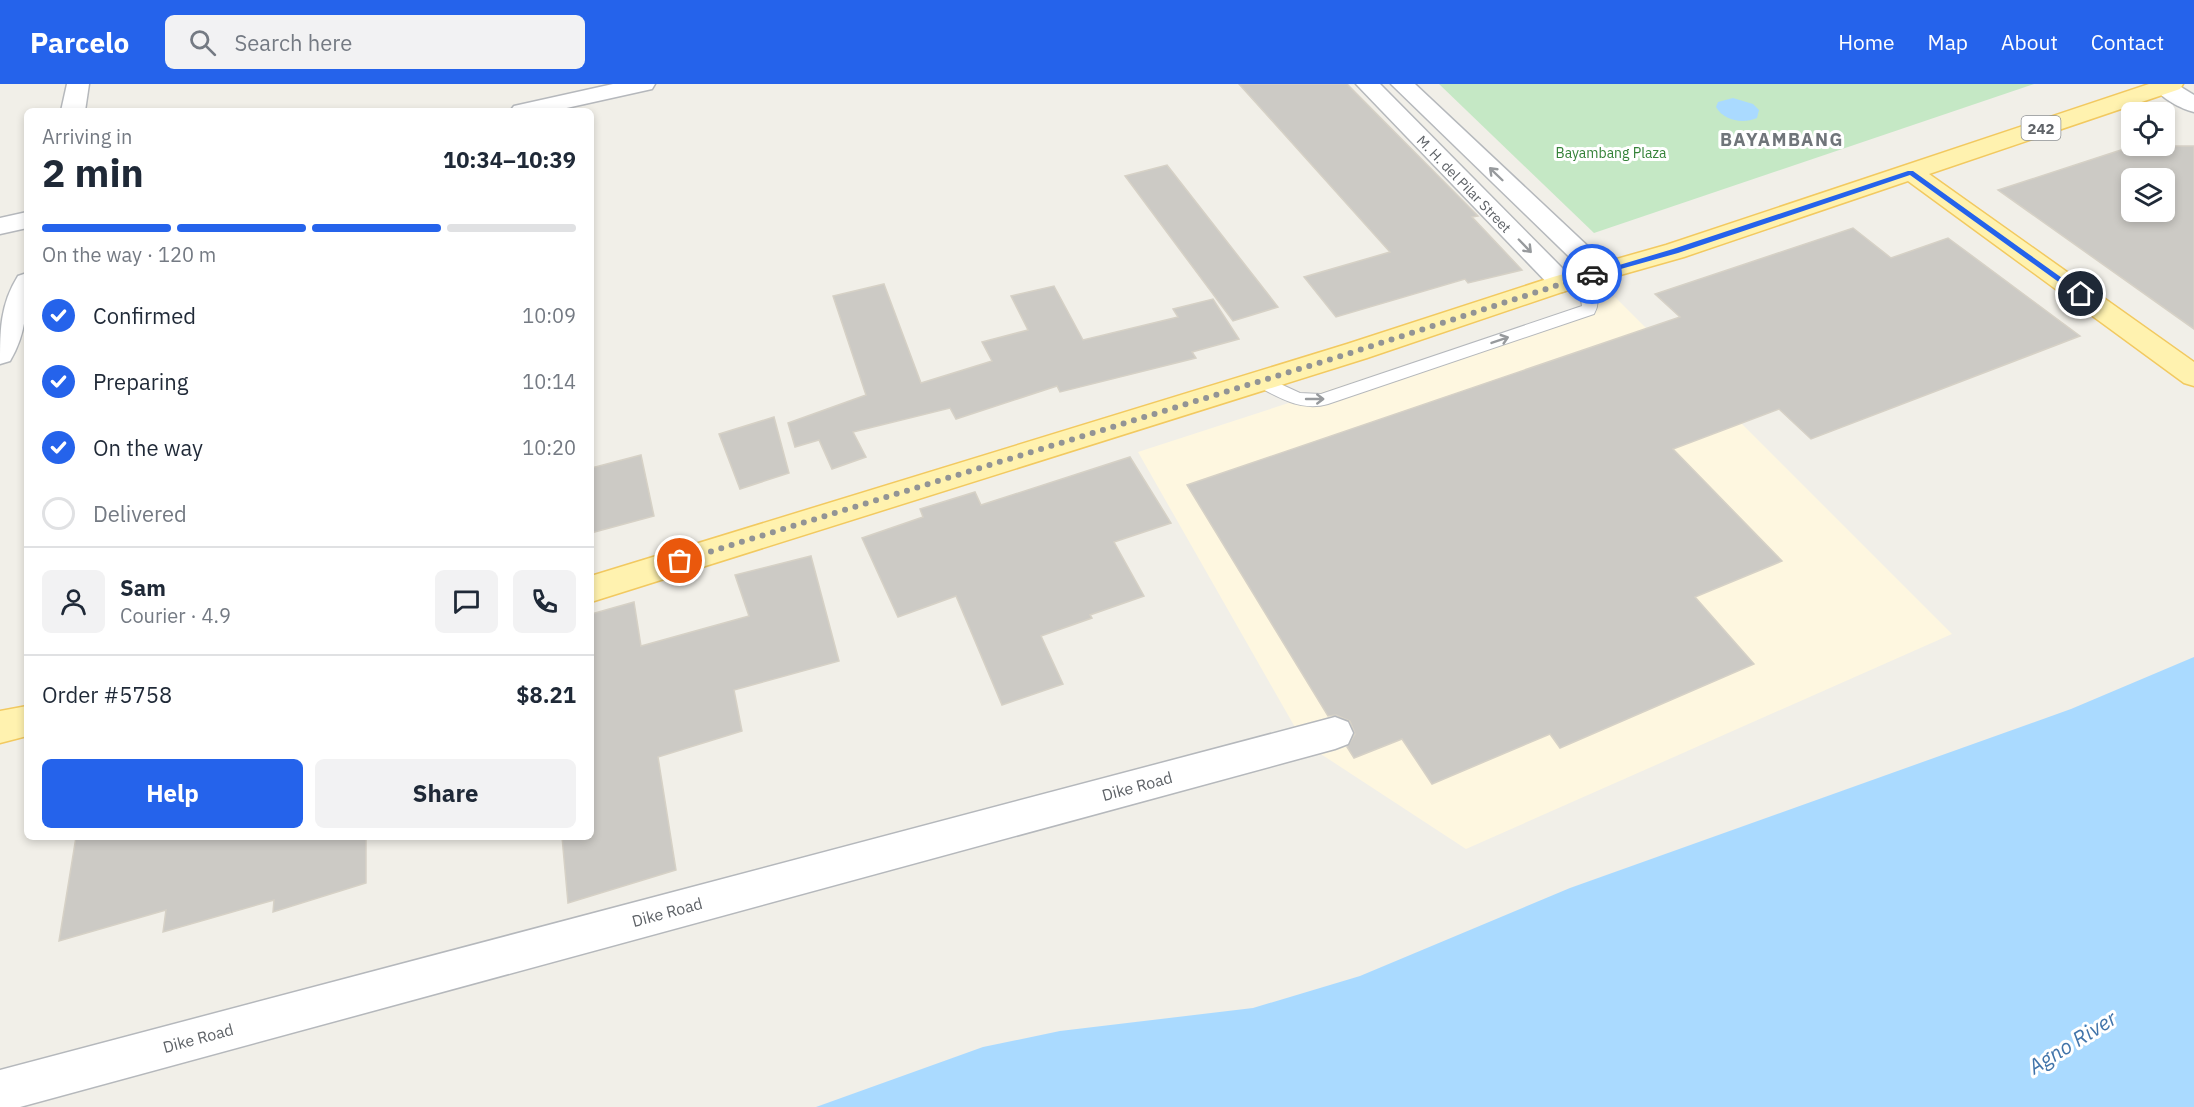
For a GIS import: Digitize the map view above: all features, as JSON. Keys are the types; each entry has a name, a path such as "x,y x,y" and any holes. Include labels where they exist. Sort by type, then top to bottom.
{"main road":[{"name":"242","path":"594,588 1261,381 1580,278 1675,251 2166,85"},
{"path":"1911,172 2194,376"},
{"path":"0,727 24,722"}],"street":[{"path":"74,108 78,84"},
{"path":"536,108 644,84"},
{"name":"M. H. del Pilar Street","path":"1367,84 1580,278"},
{"name":"M. H. del Pilar Street","path":"1402,84 1580,278"},
{"path":"2166,85 2194,105"},
{"path":"0,226 24,221"},
{"path":"0,354 24,290"},
{"name":"Dike Road","path":"0,1092 1335,733"}],"lane":[{"path":"1261,381 1296,399 1322,400 1588,310 1591,307 1591,299 1580,278"}],"shaded area":[{"path":"1615,297 1952,634 1466,849 1304,743 1138,452"}],"green space":[{"name":"Bayambang Plaza","path":"1439,84 2034,84 1594,233"}],"water":[{"path":"1733,98 1753,104 1759,110 1757,118 1740,121 1719,112 1716,107 1718,102"},
{"name":"Agno River","path":"2194,657 2194,1107 816,1107 983,1047 1060,1031 1253,1008 1360,976 1570,888 2071,709"}],"building":[{"path":"1239,84 1347,84 1478,216 1472,217 1522,270 1468,283 1465,279 1336,317 1304,277 1390,252"},
{"path":"2175,146 2194,146 2194,329 1998,190 2121,150 2121,156 2175,156"},
{"path":"1167,165 1278,307 1233,321 1125,176"},
{"path":"1853,228 1891,258 1948,238 2080,336 1811,439 1779,409 1673,449 1782,561 1695,597 1754,664 1560,748 1550,734 1432,784 1402,739 1354,758 1347,747 1355,734 1350,721 1336,715 1328,716 1187,485 1680,317 1655,294"},
{"path":"884,284 921,383 992,361 982,342 1028,330 1011,296 1054,286 1083,340 1178,317 1173,309 1213,299 1239,339 1192,352 1196,358 1060,392 1057,386 956,419 950,408 853,432 866,457 832,469 819,440 795,447 788,423 866,395 833,296"},
{"path":"774,417 789,473 740,489 719,434"},
{"path":"641,455 654,516 594,532 594,467"},
{"path":"1130,457 1171,523 1114,542 1144,596 1090,615 1092,618 1041,636 1063,684 1002,705 956,596 898,617 862,538 923,517 920,509 975,492 981,505"},
{"path":"811,556 839,661 734,690 742,731 658,757 676,870 568,903 562,840 594,840 594,613 634,602 641,646 749,616 735,575"},
{"path":"76,840 366,840 366,883 273,912 274,900 163,932 166,910 59,941"}],"way so far":[{"path":"680,561 1338,357 1592,274"}],"district":[{"name":"BAYAMBANG","path":"1782,139"}],"route":[{"path":"1592,274 1675,251 1911,172 2081,294"}]}
